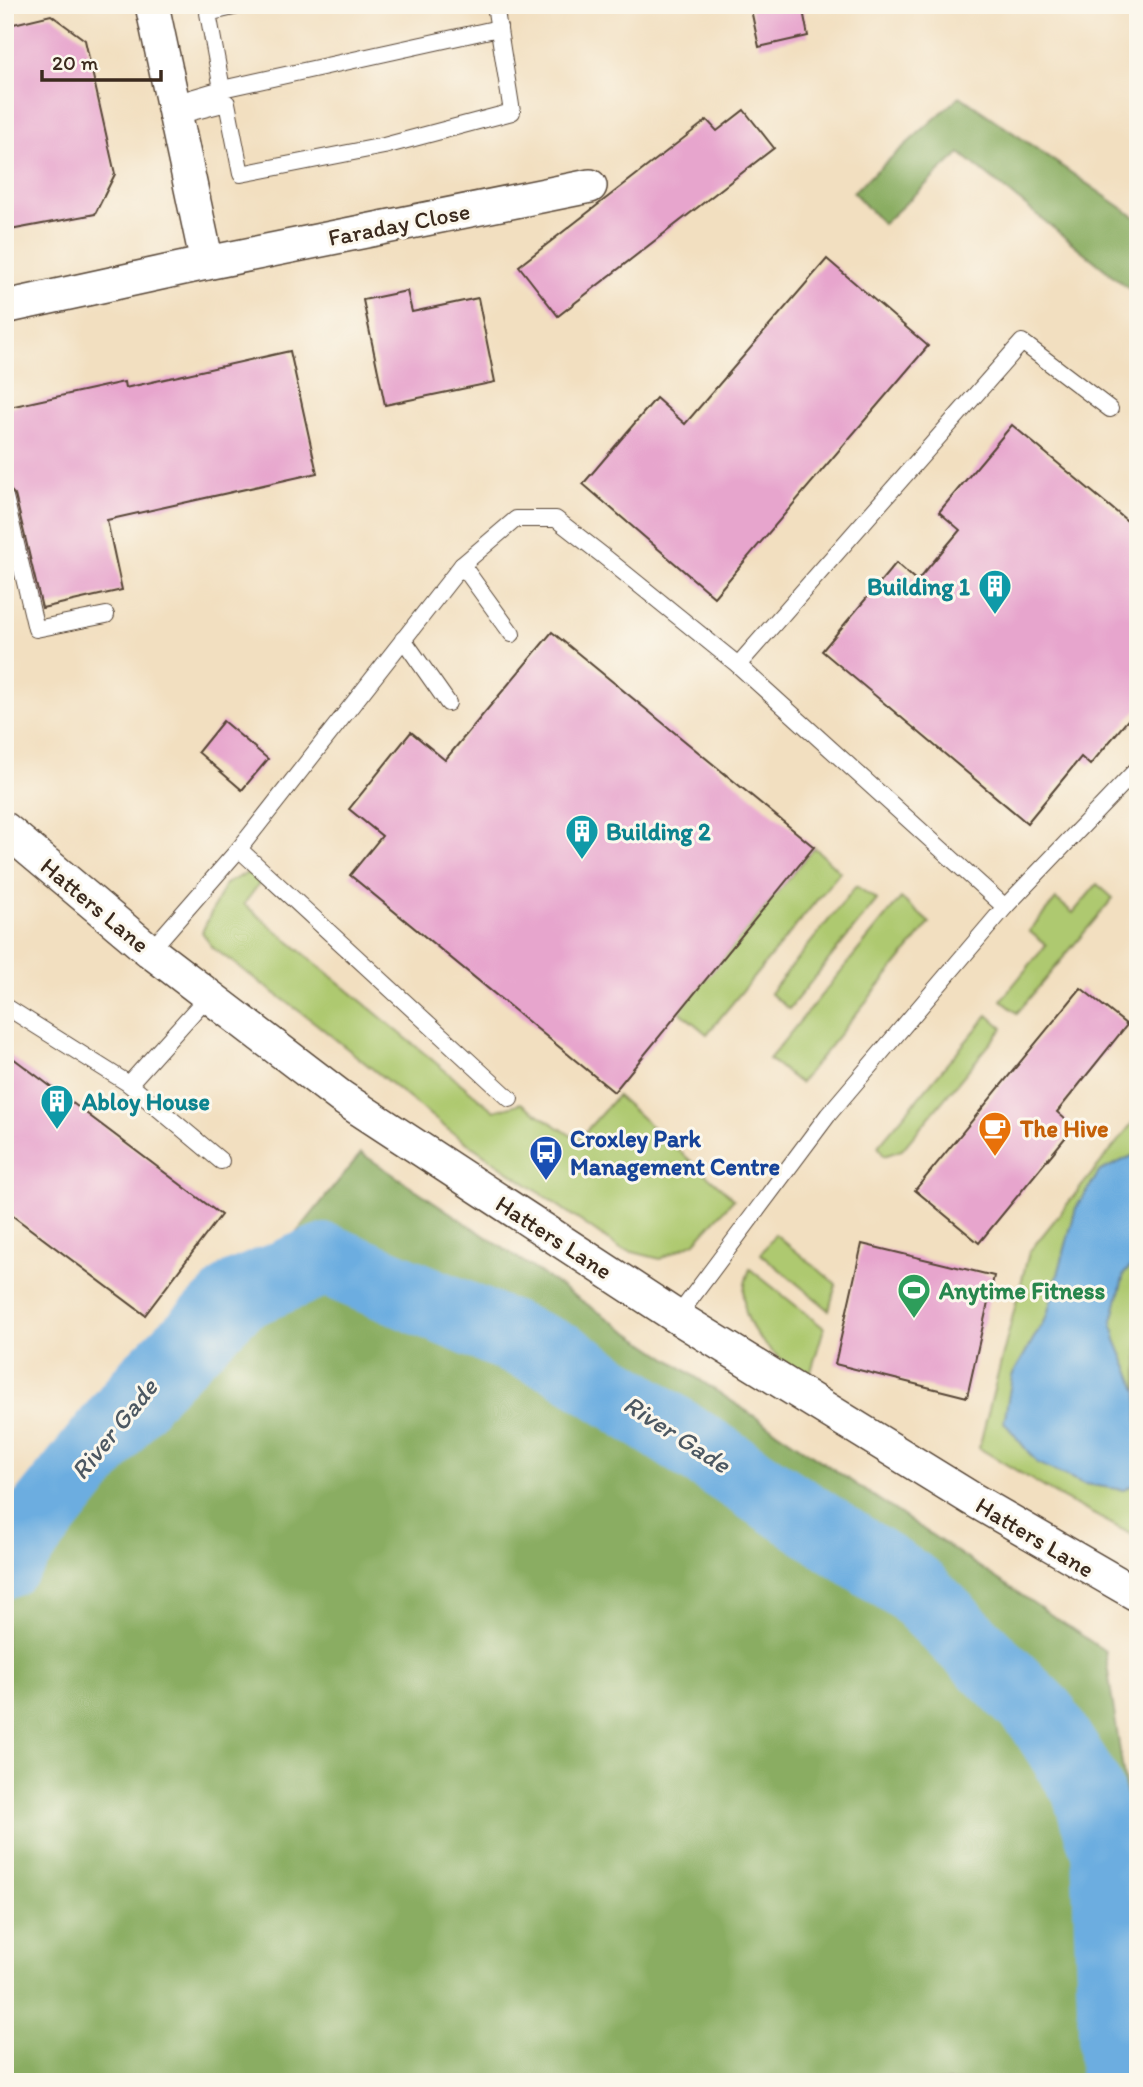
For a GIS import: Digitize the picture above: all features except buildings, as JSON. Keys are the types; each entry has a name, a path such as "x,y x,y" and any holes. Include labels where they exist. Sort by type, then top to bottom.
{"street":[{"path":"152,5 207,262"},
{"name":"Faraday Close","path":"5,307 207,262 590,186"},
{"name":"Hatters Lane","path":"6,831 150,951 341,1097 677,1317 972,1499 1138,1595"}],"lane":[{"path":"242,5 208,13 241,174 384,146 512,112 495,5"},
{"path":"175,110 499,28"},
{"path":"738,665 1022,342 1110,409"},
{"path":"5,497 36,629 106,615"},
{"path":"150,951 239,849 462,565 516,519 556,519 738,665 1005,907"},
{"path":"462,565 512,634"},
{"path":"403,639 448,703"},
{"path":"677,1317 828,1115 1005,907 1138,768"},
{"path":"239,849 510,1099"},
{"path":"130,1084 208,996"},
{"path":"5,1006 130,1084 221,1161"}],"green space":[{"path":"960,96 1138,219 1138,296 960,153 883,224 853,192"},
{"path":"814,847 840,872 707,1034 679,1011"},
{"path":"247,873 262,880 244,904 494,1111 521,1103 578,1140 617,1096 734,1199 695,1242 660,1259 621,1249 450,1131 314,1022 212,947 202,932 225,884"},
{"path":"1097,884 1113,898 1017,1013 1001,1000 1046,945 1029,931 1056,899 1073,913"},
{"path":"856,886 877,900 789,1009 770,993"},
{"path":"901,898 930,923 800,1083 769,1059"},
{"path":"988,1015 1003,1028 902,1150 884,1156 878,1146"},
{"path":"1138,1116 1138,1538 1057,1495 979,1448 1029,1252"},
{"path":"361,1153 1105,1651 1138,1871 1138,2082 5,2082 5,1594"},
{"path":"775,1234 836,1284 829,1310 761,1254"},
{"path":"750,1269 824,1328 809,1378 780,1358 756,1334 744,1304"}],"water":[{"path":"1138,1153 1138,1258 1124,1274 1112,1321 1116,1340 1138,1392 1138,1483 1124,1490 1084,1484 1037,1463 1004,1422 1012,1376 1047,1315 1076,1208 1100,1171"}],"waterway":[{"name":"River Gade","path":"5,1563 149,1383 239,1295 325,1259 561,1358 913,1588 1041,1715 1086,1787 1107,1852 1116,2082"}],"place":[{"name":"Building 1","path":"995,616"},
{"name":"Building 2","path":"582,861"},
{"name":"Abloy House","path":"57,1131"},
{"name":"The Hive","path":"995,1158"},
{"name":"Croxley Park Management Centre","path":"546,1182"},
{"name":"Anytime Fitness","path":"914,1320"}]}
